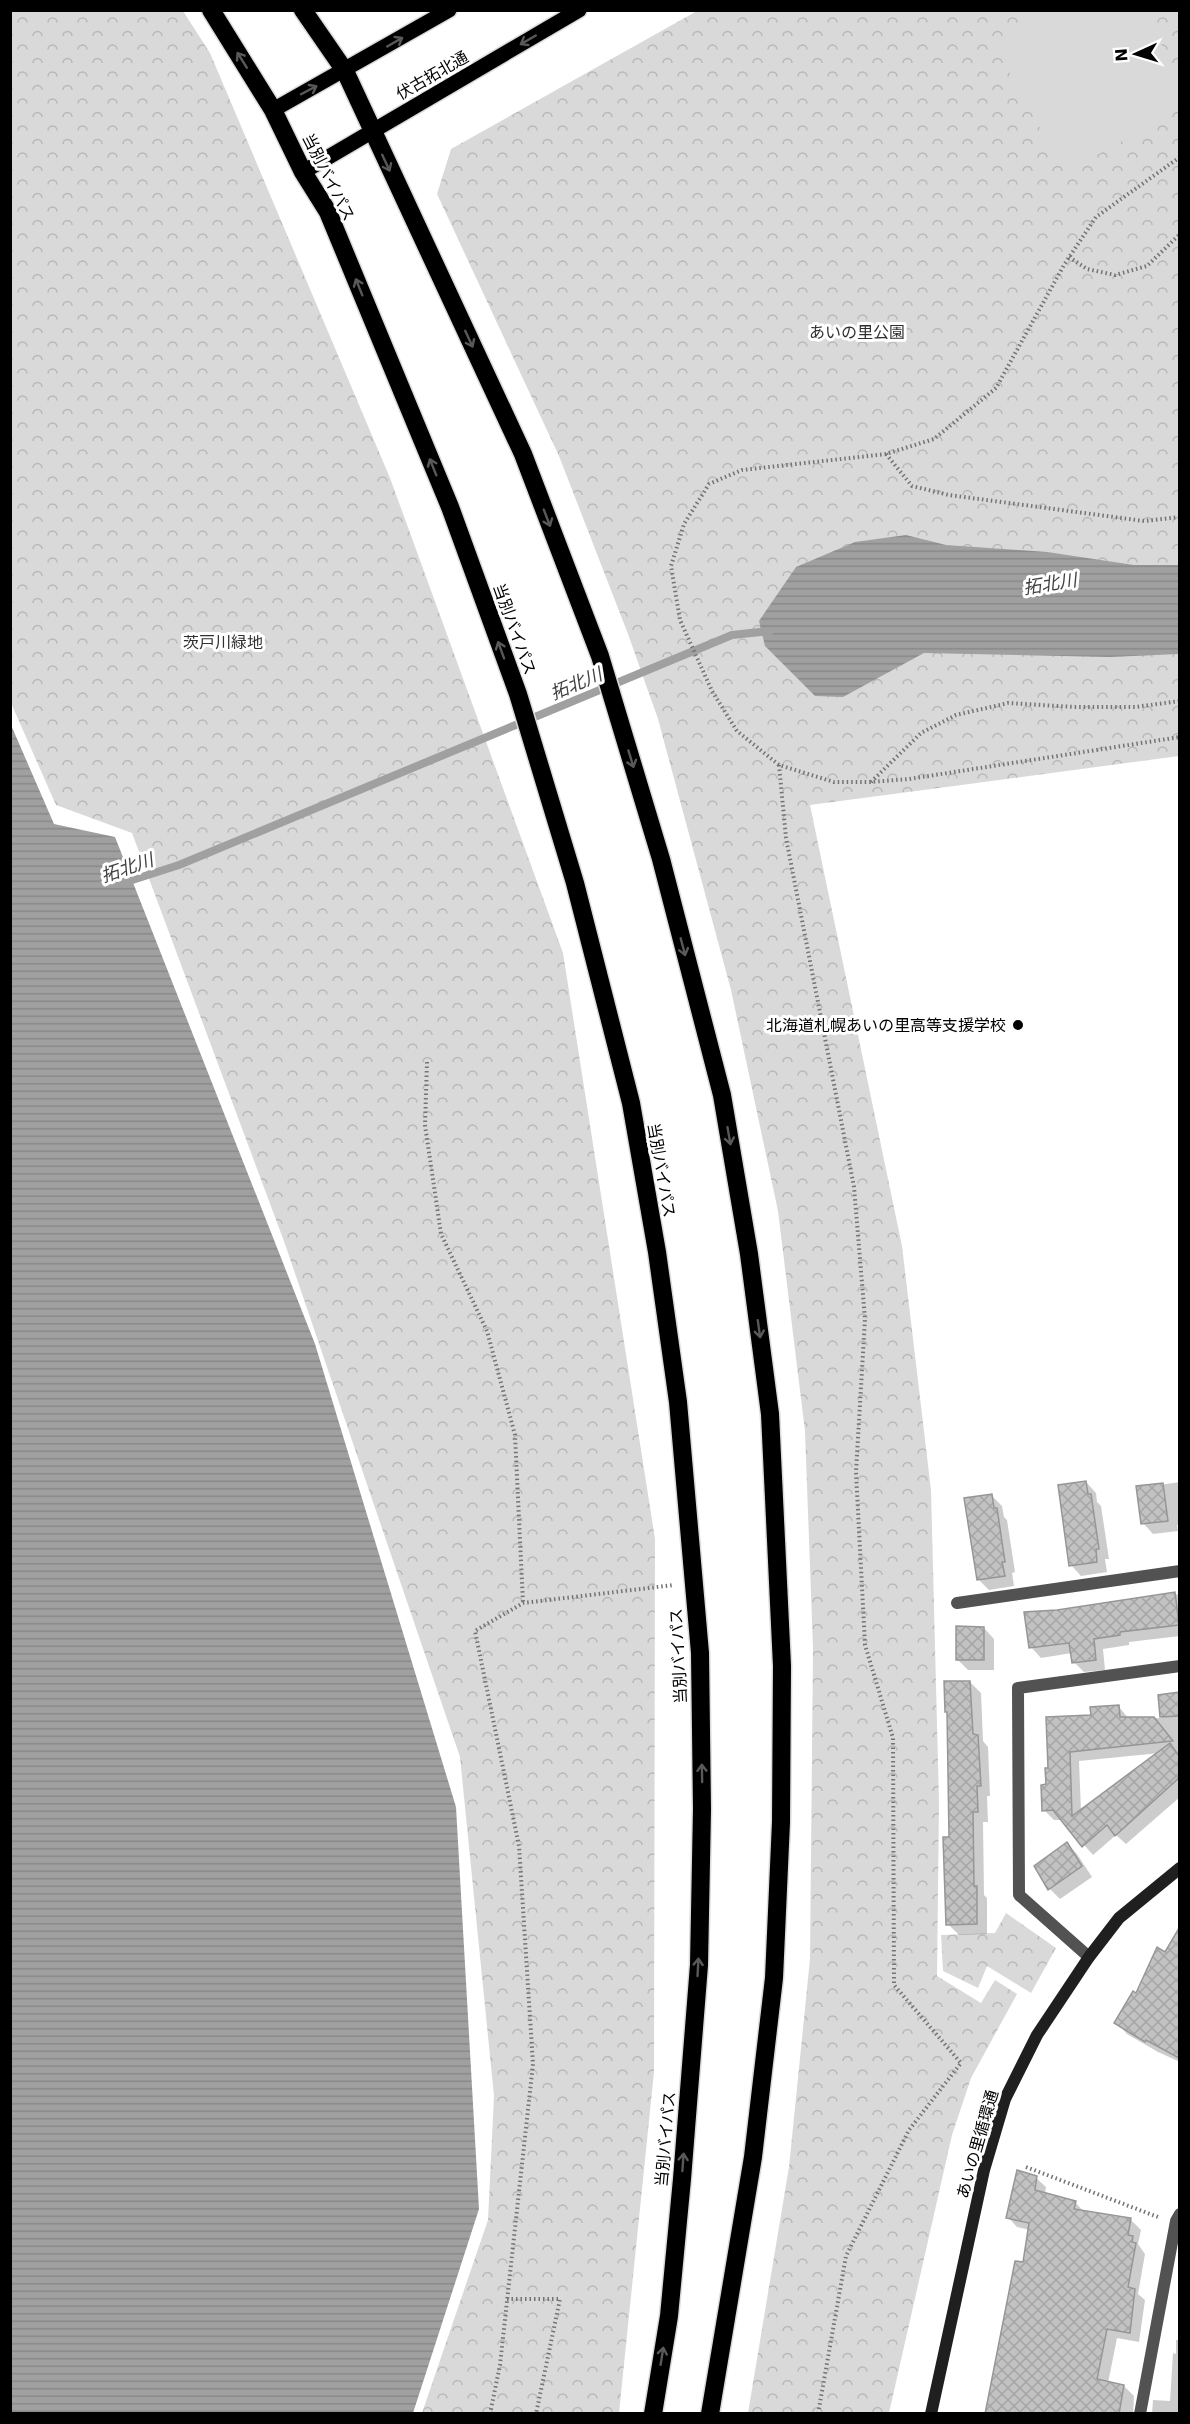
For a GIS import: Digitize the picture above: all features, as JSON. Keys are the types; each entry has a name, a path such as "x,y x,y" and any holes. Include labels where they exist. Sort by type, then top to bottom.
{"highway":[{"name":"当別バイパス","path":"211,10 273,110 303,172 328,212 450,507 531,737 575,883 631,1103 657,1252 678,1402 700,1653 702,1809 699,1965 669,2316 653,2414"},
{"path":"303,10 345,71 523,454 604,670 661,859 722,1095 749,1254 770,1414 782,1666 781,1822 774,1978 753,2157 710,2414"}],"main road":[{"path":"273,110 449,10"},
{"name":"伏古拓北通","path":"303,172 579,10"}],"street":[{"path":"957,1603 1179,1571"},
{"path":"1089,1957 1019,1895 1018,1688 1179,1666"},
{"name":"あいの里循環通","path":"931,2414 984,2170 1005,2099 1037,2035 1089,1957 1119,1918 1179,1868"},
{"path":"1140,2414 1178,2219"}],"path":[{"path":"1179,157 1096,217 1069,257 996,388 934,439 886,453 742,470 709,484 684,524 671,566 680,620 712,691 737,731 779,765 834,782 870,783 1179,738"},
{"path":"1069,257 1086,269 1115,274 1147,266 1179,234"},
{"path":"886,453 912,486 949,495 1144,521 1179,517"},
{"path":"870,783 921,733 956,715 1008,703 1074,707 1135,707 1179,701"},
{"path":"779,765 786,838 854,1187 865,1319 856,1472 865,1644 893,1738 894,1985 961,2063 909,2130 846,2256 818,2414"},
{"path":"427,1062 425,1125 441,1234 487,1330 515,1435 524,1603"},
{"path":"490,2414 500,2365 533,2064 519,1846 475,1631 524,1603 694,1582"},
{"path":"1026,2168 1159,2217"},
{"path":"507,2299 560,2300 536,2414"}],"green space":[{"name":"茨戸川緑地","path":"10,11 183,11 210,53 390,478 563,953 655,1539 654,2072 619,2413 422,2413 488,2220 494,2096 460,1757 285,1244 132,833 56,805 11,703"},
{"name":"あいの里公園","path":"697,11 1179,11 1179,756 810,805 902,1246 931,1490 939,1802 937,1976 981,2003 995,1980 1017,1994 971,2078 952,2135 889,2413 748,2413 789,2167 810,1959 813,1648 805,1431 778,1211 731,990 658,719 628,634 559,456 437,194 451,149"},
{"path":"1051,11 1143,11 1179,77 1179,109 1065,173 993,43"},
{"path":"1006,1913 1056,1948 1031,1993 987,1966 978,1988 943,1971 941,1935 995,1933"}],"water":[{"path":"906,535 946,545 1047,552 1134,565 1179,565 1179,654 1110,657 924,653 843,697 815,696 765,646 759,621 796,567 855,542"},
{"path":"11,725 54,824 115,837 315,1344 456,1807 479,2209 413,2413 11,2413"}],"building":[{"path":"1086,1481 1088,1494 1091,1494 1099,1549 1096,1549 1097,1562 1069,1566 1058,1485"},
{"path":"1163,1483 1168,1521 1141,1524 1136,1486"},
{"path":"992,1494 994,1508 997,1508 1005,1576 977,1580 964,1498"},
{"path":"1175,1592 1179,1625 1120,1632 1120,1635 1094,1639 1096,1660 1072,1663 1069,1643 1029,1648 1024,1612 1057,1610"},
{"path":"956,1626 984,1627 984,1660 956,1660"},
{"path":"944,1681 970,1681 973,1734 978,1735 981,1786 977,1786 978,1812 973,1812 977,1924 946,1925 943,1837 949,1837 947,1712 945,1712"},
{"path":"1179,1692 1179,1716 1160,1717 1158,1695"},
{"path":"1119,1705 1120,1717 1154,1717 1173,1741 1070,1752 1072,1816 1170,1743 1179,1756 1179,1778 1115,1836 1107,1825 1082,1847 1053,1810 1042,1811 1041,1785 1046,1784 1045,1768 1048,1768 1046,1717 1091,1715 1090,1707"},
{"path":"1067,1842 1082,1866 1048,1890 1034,1866"},
{"path":"1179,1928 1179,2058 1146,2040 1145,2042 1114,2023 1133,1991 1136,1993 1157,1947 1165,1952"},
{"path":"1017,2170 1037,2176 1035,2190 1076,2201 1074,2209 1131,2218 1128,2235 1133,2236 1132,2242 1136,2243 1128,2287 1135,2289 1130,2333 1107,2329 1097,2379 1124,2385 1119,2414 985,2414 1015,2261 1023,2262 1029,2223 1006,2218"}],"waterway":[{"name":"拓北川","path":"123,883 179,865 732,635 770,631"}],"place":[{"name":"北海道札幌あいの里高等支援学校","path":"1018,1025"}]}
